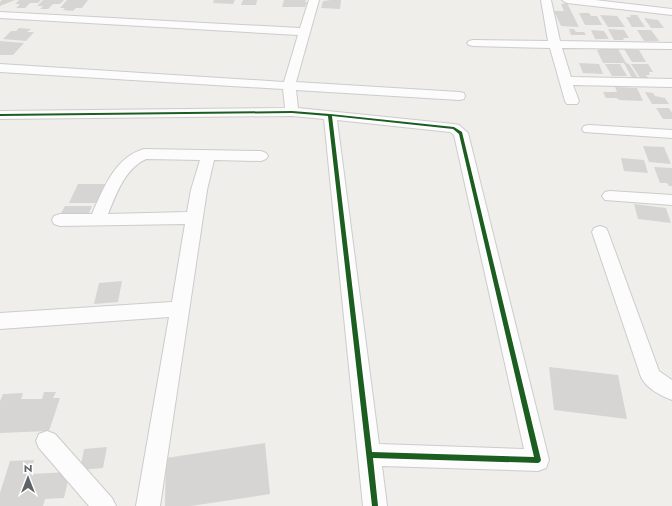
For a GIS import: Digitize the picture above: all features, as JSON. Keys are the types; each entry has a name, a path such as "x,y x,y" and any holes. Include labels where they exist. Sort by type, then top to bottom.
{"street":[{"path":"292,112 289,85 303,32 314,0"},
{"path":"546,0 555,46 572,101"},
{"path":"567,0 615,3 672,12"},
{"path":"0,15 303,32"},
{"path":"473,43 555,46 672,46"},
{"path":"0,68 459,96"},
{"path":"566,81 672,83"},
{"path":"0,115 292,112 438,126 454,128 461,133 538,460 369,455"},
{"path":"330,115 376,506"},
{"path":"590,128 672,134"},
{"path":"98,219 115,180 136,156 144,154 261,156"},
{"path":"148,506 199,190 208,155"},
{"path":"610,196 672,200"},
{"path":"60,220 195,218"},
{"path":"600,232 651,377 672,391"},
{"path":"0,321 179,309"},
{"path":"47,441 104,506"}],"building":[{"path":"2,0 15,0 0,6 0,2"},
{"path":"19,0 41,0 38,3 30,3 25,8 16,8 20,4 15,4"},
{"path":"43,0 64,0 60,4 53,4 48,9 40,9 43,6 37,6"},
{"path":"67,0 88,0 82,8 76,8 73,11 63,10 65,8 60,8"},
{"path":"214,0 235,0 233,4 213,3"},
{"path":"243,0 257,0 256,5 241,5"},
{"path":"284,0 306,0 305,2 307,2 305,7 282,7"},
{"path":"341,0 340,9 321,8 323,1"},
{"path":"567,3 579,27 561,26 554,11 564,11 561,4"},
{"path":"579,13 589,13 591,16 597,16 602,25 585,25"},
{"path":"600,15 617,16 625,27 608,27"},
{"path":"630,15 637,15 645,27 632,27 626,17 631,17"},
{"path":"644,18 658,20 664,28 651,28"},
{"path":"19,28 31,29 27,32 34,32 26,41 3,39 11,31 16,31"},
{"path":"569,29 574,29 576,32 584,32 586,35 571,35"},
{"path":"608,29 624,30 629,38 623,38 624,40 614,40"},
{"path":"591,30 604,31 609,39 595,39"},
{"path":"637,30 651,30 659,41 644,41"},
{"path":"0,41 24,43 13,55 0,55"},
{"path":"599,48 618,49 626,63 629,64 638,78 632,78 624,63 603,63 597,50 600,50"},
{"path":"624,49 639,50 646,62 632,62"},
{"path":"579,63 599,64 603,74 583,73"},
{"path":"605,64 620,64 627,76 612,76"},
{"path":"631,64 648,64 653,72 649,72 650,75 646,75 648,78 640,78"},
{"path":"615,87 637,88 643,101 606,98 603,92 617,92"},
{"path":"645,92 653,93 655,96 665,98 669,104 652,104"},
{"path":"656,108 669,108 672,113 672,119 663,119"},
{"path":"643,146 664,147 671,164 649,162"},
{"path":"621,158 644,160 648,173 624,171"},
{"path":"654,167 672,168 672,186 669,186 667,183 660,183"},
{"path":"78,184 109,184 102,203 69,203"},
{"path":"634,204 666,208 671,223 638,219"},
{"path":"65,206 92,206 88,215 60,215"},
{"path":"122,281 118,302 94,304 99,283"},
{"path":"549,367 618,375 627,419 554,410"},
{"path":"44,392 56,392 53,398 60,398 49,431 0,433 0,401 3,394 23,393 21,399 42,399"},
{"path":"265,443 270,494 191,506 165,506 166,458"},
{"path":"107,447 103,468 80,470 84,449"},
{"path":"34,460 30,474 70,472 64,498 45,499 43,506 0,506 0,493 10,461"}],"cycle path":[{"path":"0,115 292,112 330,115 375,506"},
{"path":"330,115 454,128 461,133 538,460 369,455"}]}
